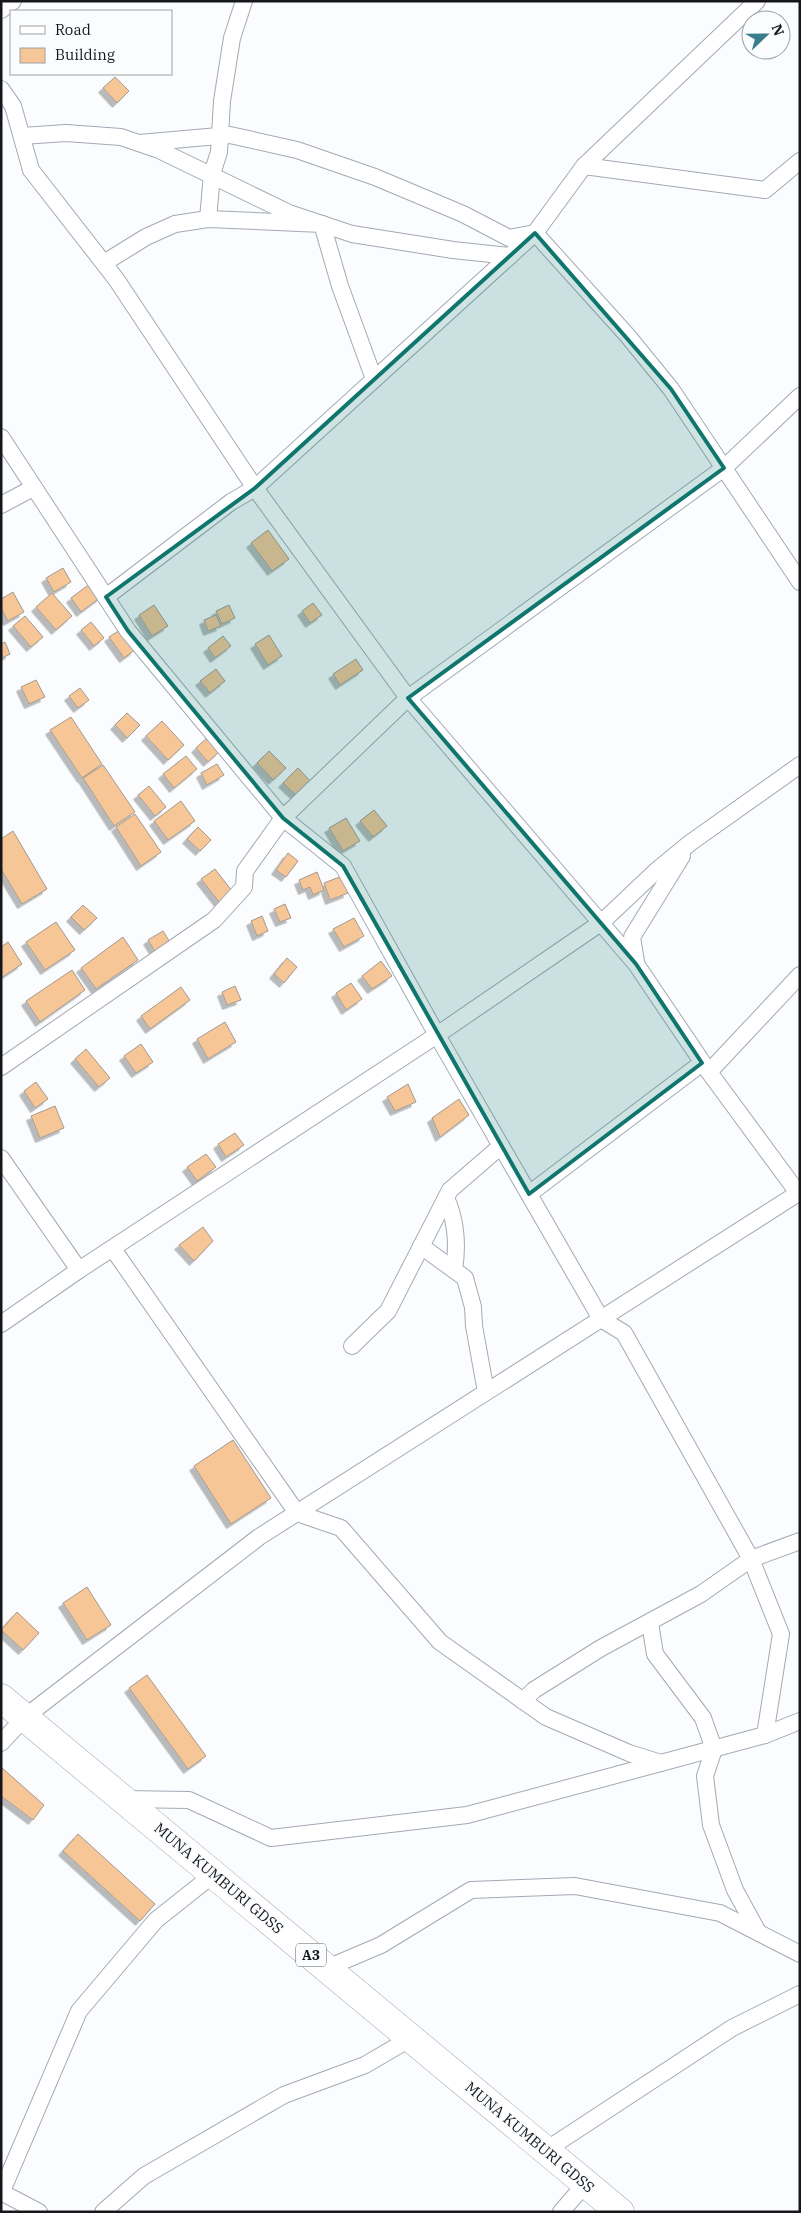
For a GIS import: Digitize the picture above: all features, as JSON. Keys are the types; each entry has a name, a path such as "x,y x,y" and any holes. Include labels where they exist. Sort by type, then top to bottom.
{"highway":[{"name":"MUNA KUMBURI GDSS","path":"1,1698 620,2212"}],"street":[{"path":"1,10 13,1"},
{"path":"208,219 212,174 219,152 222,101 232,38 244,1"},
{"path":"106,597 231,502 255,488 510,256 535,233 584,166 757,1"},
{"path":"1,89 13,106 32,170 104,263 255,488 408,698 602,922 636,964 706,1068 799,1192 259,1537 24,1717 1,1743"},
{"path":"22,136 66,133 121,137 212,174 289,213 352,234 453,250 510,256"},
{"path":"139,143 230,135 297,150 375,177 463,214 509,238 535,233"},
{"path":"584,166 765,190 800,161"},
{"path":"104,263 146,237 175,224 208,219 322,224"},
{"path":"322,224 340,286 374,379"},
{"path":"535,233 627,335 671,389 800,582"},
{"path":"1,1067 214,920 244,887 245,871 283,818 408,698 724,468 800,396"},
{"path":"1,437 128,631 283,818 343,866 437,1035 601,1319 624,1333 751,1559 781,1634 765,1735"},
{"path":"1,505 34,488"},
{"path":"1,1324 79,1270 437,1035 602,922 656,871 690,843 800,765"},
{"path":"636,964 632,937 690,843"},
{"path":"529,1194 706,1068 800,975"},
{"path":"352,1346 388,1311 450,1190 501,1146"},
{"path":"1,1158 79,1270"},
{"path":"446,1198 452,1212 457,1252 454,1269"},
{"path":"421,1246 465,1278 473,1307 474,1326 486,1392"},
{"path":"113,1249 297,1513 341,1528 440,1642 546,1717 629,1753 661,1763"},
{"path":"523,1701 534,1690 601,1648 701,1594 751,1559 800,1541"},
{"path":"650,1623 655,1654 703,1718 714,1749 705,1776 711,1825 735,1890 758,1932"},
{"path":"123,1798 188,1800 271,1838 467,1816 765,1735 800,1721"},
{"path":"2,2191 79,2012 156,1920 214,1874"},
{"path":"327,1968 382,1945 471,1890 575,1886 720,1914 800,1954"},
{"path":"546,2150 732,2028 800,1994"},
{"path":"103,2212 144,2176 284,2095 366,2065 411,2038"},
{"path":"561,2212 586,2183"},
{"path":"2,2191 19,2212"},
{"path":"2,2191 39,2212"}],"highlighted area":[{"path":"535,233 671,389 724,468 408,698 636,964 702,1063 529,1194 343,866 283,818 128,631 106,597 255,488"}],"building":[{"path":"115,77 129,91 117,103 103,88"},
{"path":"268,530 289,559 272,571 251,543"},
{"path":"63,568 71,582 54,592 46,578"},
{"path":"91,583 101,597 81,612 71,598"},
{"path":"13,592 24,612 8,621 1,608 1,599"},
{"path":"52,593 72,616 56,630 36,607"},
{"path":"313,603 322,615 310,623 302,611"},
{"path":"154,605 168,626 152,636 139,615"},
{"path":"229,605 235,618 222,624 216,611"},
{"path":"216,615 221,626 208,631 204,620"},
{"path":"25,616 43,637 31,647 13,626"},
{"path":"91,622 104,638 94,646 81,630"},
{"path":"120,630 135,650 124,658 109,637"},
{"path":"269,635 282,656 268,665 255,644"},
{"path":"223,636 231,646 215,658 208,648"},
{"path":"5,642 10,654 2,658 1,644"},
{"path":"356,659 363,670 340,685 333,674"},
{"path":"216,669 225,681 210,693 200,681"},
{"path":"36,680 45,697 29,704 21,687"},
{"path":"80,688 89,700 78,708 69,696"},
{"path":"127,713 140,725 127,738 115,725"},
{"path":"71,717 102,764 82,778 50,730"},
{"path":"162,721 184,745 168,760 146,736"},
{"path":"208,737 220,751 208,762 196,748"},
{"path":"269,751 286,768 273,780 257,763"},
{"path":"186,756 197,769 174,788 163,774"},
{"path":"217,764 224,775 207,785 201,773"},
{"path":"103,765 135,812 114,826 83,778"},
{"path":"298,768 311,782 297,796 283,783"},
{"path":"149,786 166,807 155,816 138,795"},
{"path":"181,801 195,821 168,840 154,821"},
{"path":"374,810 387,826 373,837 360,821"},
{"path":"135,814 161,852 141,866 116,827"},
{"path":"346,818 360,841 343,851 329,828"},
{"path":"198,827 211,840 200,851 187,839"},
{"path":"13,831 47,889 22,904 1,869 1,839"},
{"path":"288,853 298,861 286,877 276,870"},
{"path":"215,869 232,891 219,902 201,879"},
{"path":"317,872 324,890 313,895 310,887 303,890 299,880"},
{"path":"342,876 348,893 330,900 324,883"},
{"path":"285,904 291,918 280,922 274,909"},
{"path":"83,905 97,918 84,930 71,917"},
{"path":"262,916 268,931 257,936 251,921"},
{"path":"354,918 364,936 344,947 333,929"},
{"path":"56,922 75,950 45,970 26,942"},
{"path":"163,931 171,944 156,953 148,940"},
{"path":"123,937 138,960 96,989 81,968"},
{"path":"8,942 22,964 1,978 1,947"},
{"path":"287,958 297,967 284,983 274,974"},
{"path":"381,961 392,976 372,989 362,976"},
{"path":"72,970 85,990 40,1022 26,1001"},
{"path":"351,983 362,999 346,1010 336,993"},
{"path":"235,986 241,1000 227,1005 222,992"},
{"path":"181,987 190,1000 150,1029 141,1016"},
{"path":"225,1022 236,1042 208,1059 197,1039"},
{"path":"141,1044 153,1062 136,1073 124,1056"},
{"path":"86,1049 110,1078 99,1087 75,1059"},
{"path":"36,1082 48,1099 35,1108 24,1091"},
{"path":"408,1084 416,1102 395,1111 387,1097"},
{"path":"459,1099 469,1115 440,1137 432,1118"},
{"path":"55,1106 64,1128 40,1138 31,1116"},
{"path":"235,1133 244,1145 226,1157 218,1144"},
{"path":"206,1154 216,1167 197,1181 187,1167"},
{"path":"203,1227 213,1241 194,1261 179,1245"},
{"path":"233,1440 271,1498 231,1524 194,1466"},
{"path":"87,1587 111,1625 87,1640 63,1603"},
{"path":"17,1612 39,1633 23,1650 1,1630"},
{"path":"147,1675 206,1756 188,1769 129,1688"},
{"path":"1,1767 44,1805 33,1820 1,1796"},
{"path":"78,1834 155,1904 140,1921 63,1851"}]}
